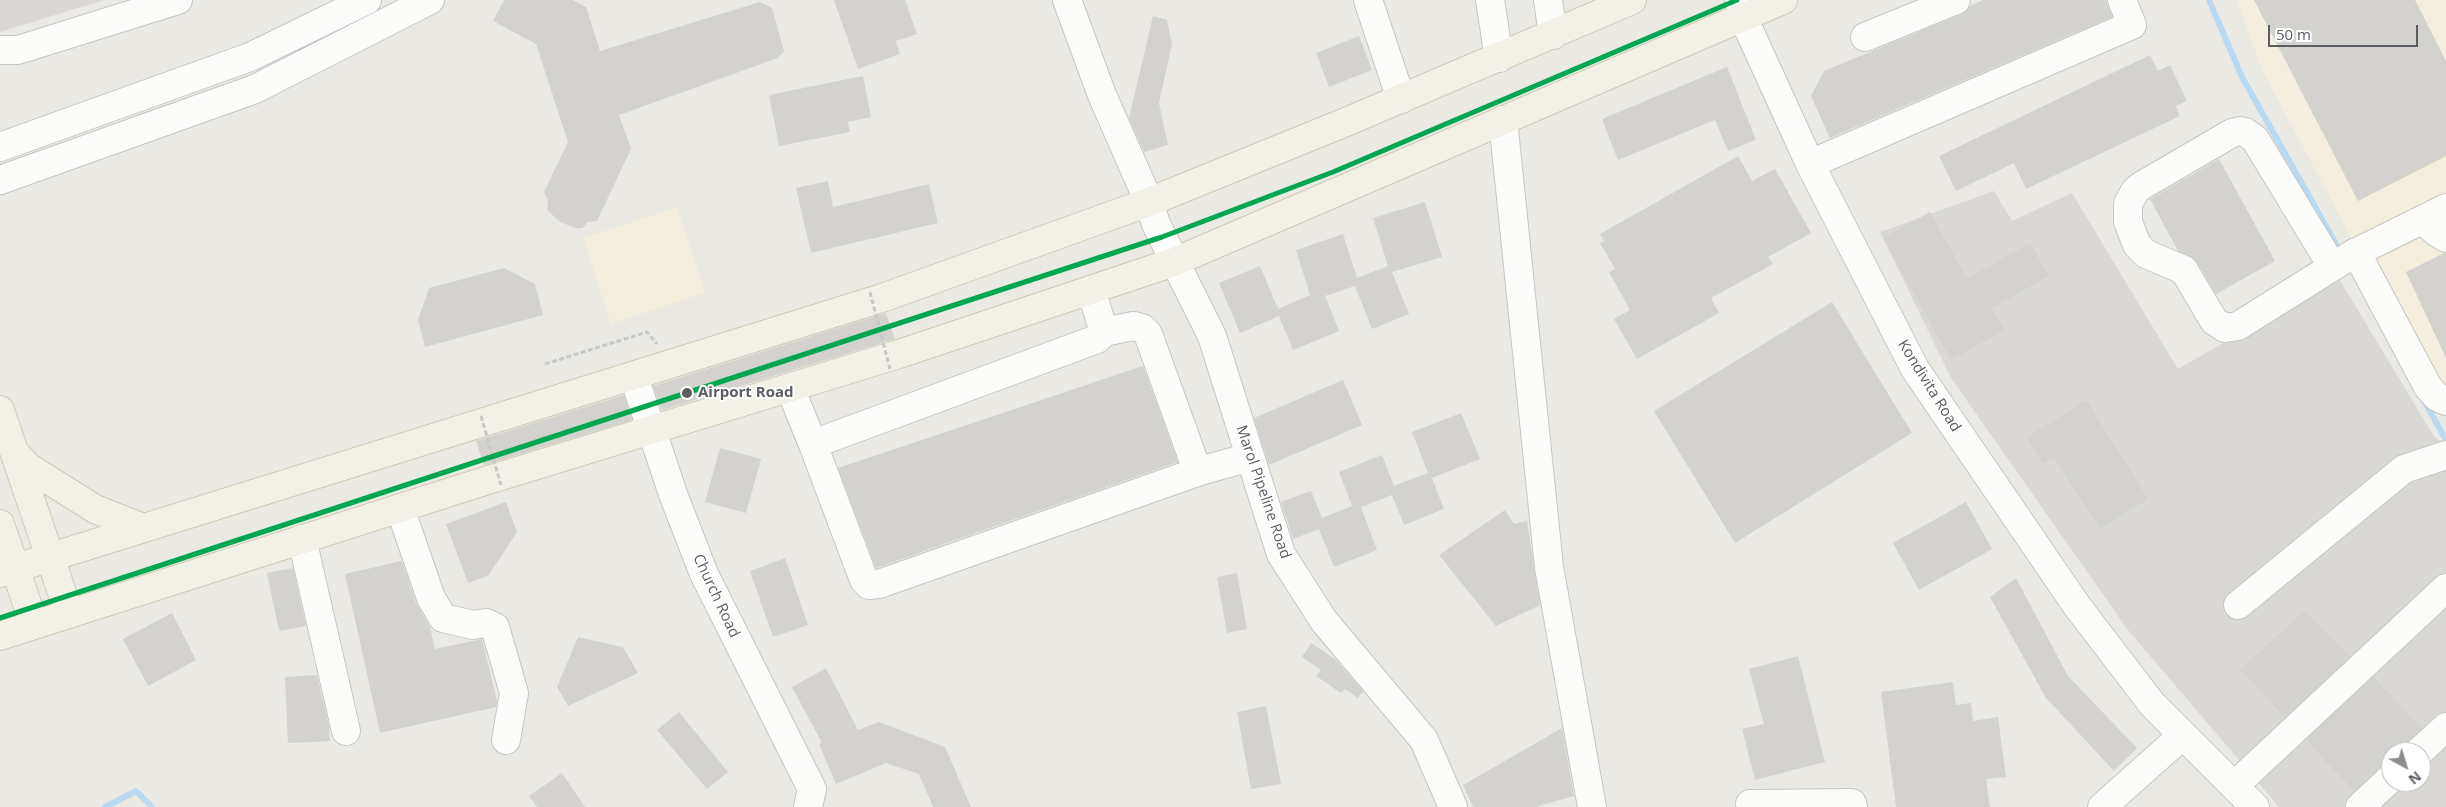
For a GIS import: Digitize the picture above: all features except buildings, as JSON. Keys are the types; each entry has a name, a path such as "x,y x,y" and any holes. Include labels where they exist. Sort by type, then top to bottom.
{"main road":[{"path":"7,571 634,377 882,298 1149,202 1401,99 1632,0"},
{"path":"0,636 400,508 899,354 1174,262 1503,120 1741,8 1783,0"},
{"path":"0,410 69,613"},
{"path":"15,453 28,467 95,508 143,528"},
{"path":"0,524 7,571 34,624"}],"street":[{"path":"0,50 18,50 178,0"},
{"path":"0,147 250,57 367,0"},
{"path":"0,180 255,89 430,0"},
{"name":"Marol Pipeline Road","path":"1067,0 1102,95 1174,262 1212,336 1281,554 1324,621 1424,740 1453,807"},
{"path":"1368,0 1401,99"},
{"path":"1490,0 1499,58"},
{"path":"1548,0 1553,35"},
{"path":"1865,37 1956,0"},
{"path":"1810,164 2132,24 2122,0"},
{"name":"Kondivita Road","path":"1741,8 1810,164 1915,369 2077,606 2152,704 2255,807"},
{"path":"1503,120 1549,567 1592,807"},
{"path":"2446,238 2436,232 2434,214 2344,259 2238,326 2225,328 2214,321 2184,270 2146,254 2137,245 2128,222 2128,204 2134,191 2141,186 2232,133 2245,132 2255,140 2344,259 2428,387 2437,397 2446,401"},
{"path":"1091,290 1104,332"},
{"path":"814,447 824,440 1086,344 1104,332 1133,326 1142,328 1148,334 1196,467 1200,471"},
{"name":"Church Road","path":"634,377 673,494 704,574 812,789 808,807"},
{"path":"790,388 864,580 869,585 879,584 1200,471 1250,457"},
{"path":"2238,605 2404,470 2444,456"},
{"path":"400,508 431,598 443,618 473,625 486,623 495,627 514,693 506,740"},
{"path":"302,539 346,731"},
{"path":"2234,786 2446,588"},
{"path":"2430,742 2446,727"},
{"path":"2102,807 2182,735"},
{"path":"2360,807 2381,787"},
{"path":"1750,804 1852,803 1853,807"}],"path":[{"path":"870,292 890,368"},
{"path":"545,364 647,332 672,365"},
{"path":"481,416 501,485"}],"shaded area":[{"path":"0,0 104,0 0,32"},
{"path":"2237,0 2446,0 2446,416 2262,70"},
{"path":"1994,191 2012,221 2072,193 2178,369 2338,277 2433,435 2446,447 2446,807 2279,807 2128,630 1951,378 1880,232"},
{"path":"677,207 705,293 611,324 583,238"}],"waterway":[{"path":"2209,0 2242,77 2341,253"},
{"path":"2423,399 2446,440"},
{"path":"105,807 136,791 152,807"}],"transit line":[{"path":"0,618 1162,237 1333,172 1737,0"}],"place":[{"name":"Airport Road","path":"687,393"}]}
